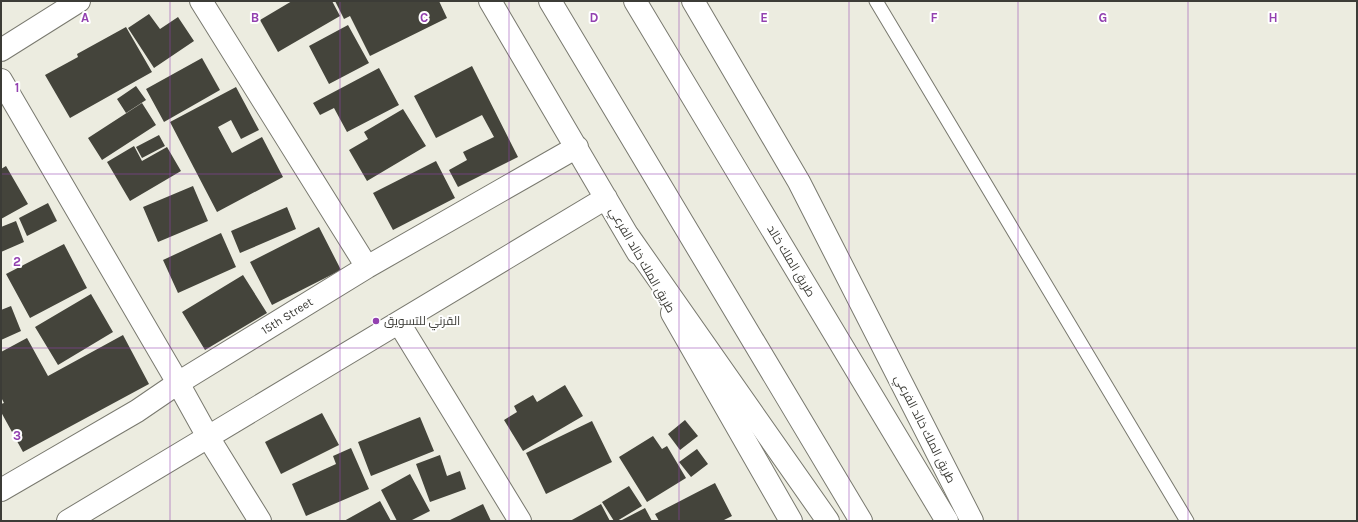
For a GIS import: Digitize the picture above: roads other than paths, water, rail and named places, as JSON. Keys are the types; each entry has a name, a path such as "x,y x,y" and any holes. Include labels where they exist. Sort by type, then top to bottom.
{"main road":[{"path":"1,50 79,1"},
{"path":"201,1 367,267"},
{"name":"طريق الملك خالد الفرعي","path":"490,1 629,237 784,519"},
{"path":"550,1 860,521"},
{"name":"طريق الملك خالد","path":"635,1 947,521"},
{"name":"طريق الملك خالد الفرعي","path":"693,1 799,182 972,521"},
{"path":"1,80 208,437 260,521"},
{"name":"15th Street","path":"1,490 137,411 178,383 367,267 576,147"},
{"path":"68,521 606,198"},
{"path":"629,237 828,521"},
{"path":"399,323 520,521"}],"lane":[{"path":"876,1 1187,521"}],"place":[{"name":"القرني للتسويق","path":"376,321"}]}
